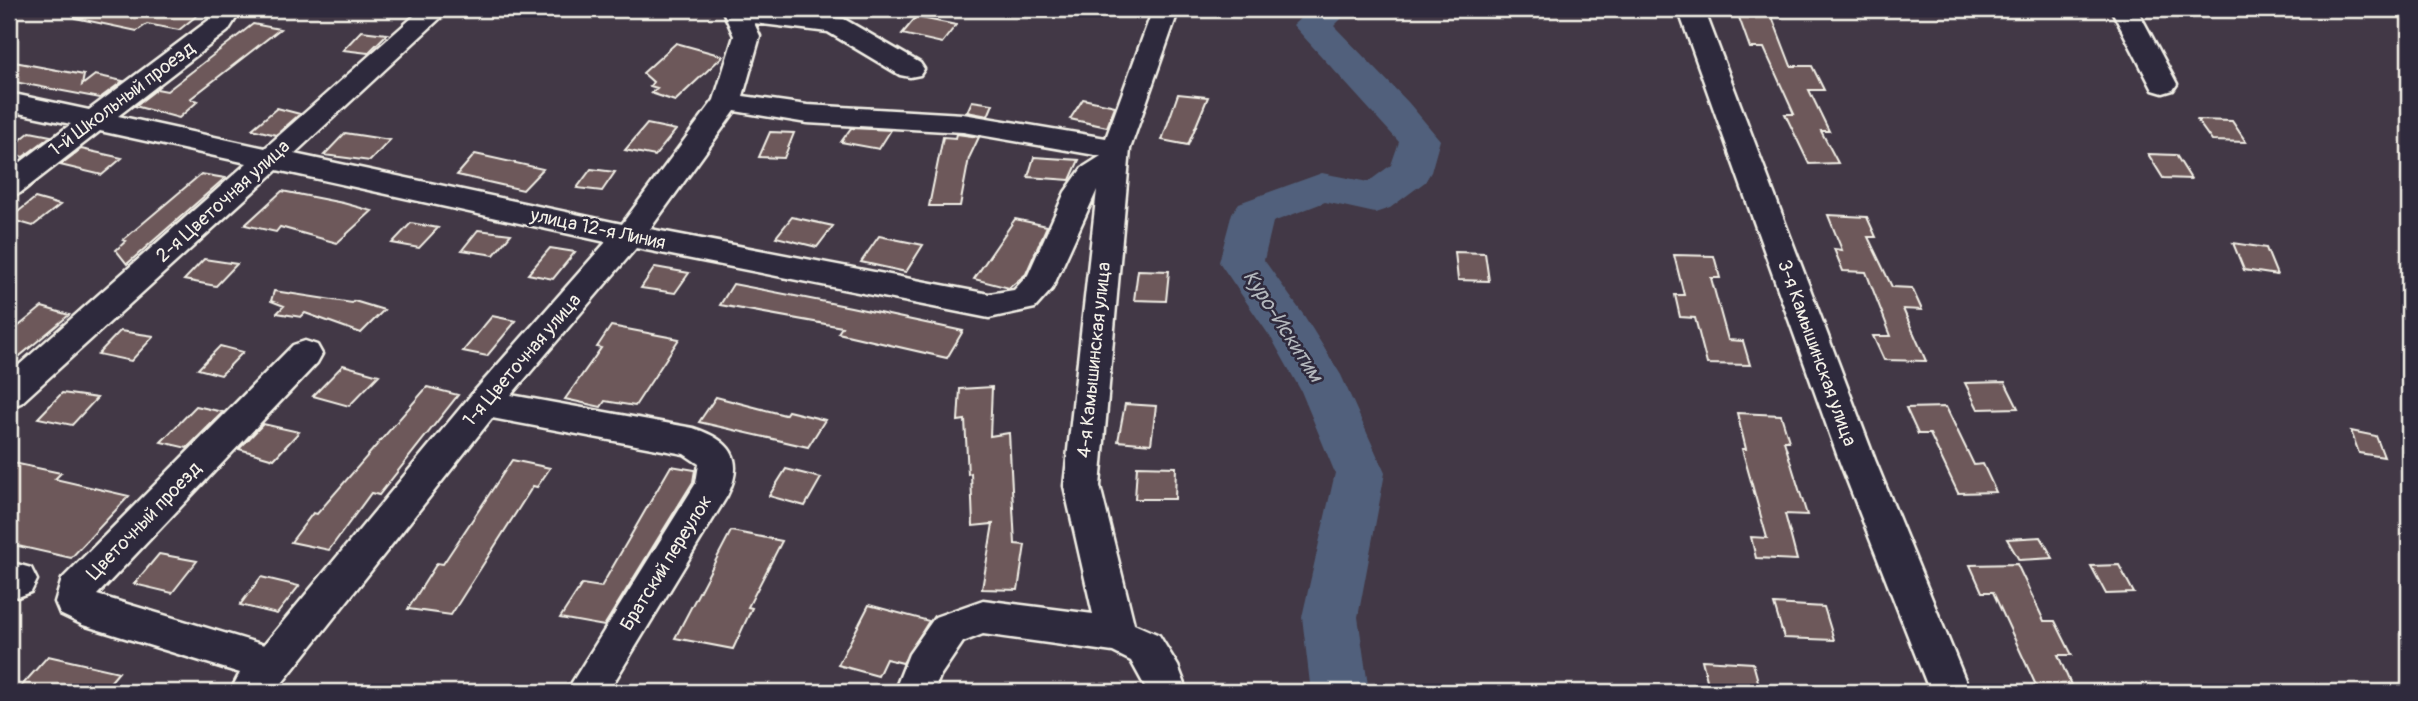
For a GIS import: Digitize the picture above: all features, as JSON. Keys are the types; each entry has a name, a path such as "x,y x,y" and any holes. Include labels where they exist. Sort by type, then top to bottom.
{"street":[{"name":"1-й Школьный проезд","path":"9,186 219,25 229,9"},
{"name":"2-я Цветочная улица","path":"9,394 438,9"},
{"name":"4-я Камышинская улица","path":"1117,635 1082,486 1114,155 1166,9"},
{"path":"2124,9 2163,84"},
{"name":"3-я Камышинская улица","path":"1691,10 1857,460 1950,692"},
{"path":"736,11 835,25 910,69"},
{"name":"1-я Цветочная улица","path":"261,678 484,403 629,236 729,101 747,36 736,11"},
{"path":"729,101 761,110 942,121 1030,132 1114,155"},
{"name":"улица 12-я Линия","path":"9,102 629,236 989,306 1024,300 1041,281 1076,198 1092,175 1114,155"},
{"name":"Цветочный проезд","path":"261,678 83,608 74,602 76,592 306,354"},
{"name":"Братский переулок","path":"484,403 693,442 718,458 714,486 586,692"},
{"path":"914,692 923,667 948,629 983,617 1117,635 1145,648 1164,679 1168,692"}],"building":[{"path":"76,9 205,9 179,30 147,24 137,31 75,18"},
{"path":"1736,9 1769,9 1791,66 1812,66 1824,90 1809,90 1829,131 1821,131 1838,163 1809,164 1785,114 1794,114 1764,48 1750,48"},
{"path":"916,17 956,25 942,43 902,34"},
{"path":"253,24 280,29 190,99 198,101 179,118 135,106 157,89 167,91"},
{"path":"361,31 387,34 368,53 343,50"},
{"path":"676,43 723,56 675,101 651,93 657,88 650,86 653,82 643,73"},
{"path":"9,61 84,75 82,85 95,75 123,81 100,98 9,81"},
{"path":"1178,94 1208,97 1188,145 1162,140"},
{"path":"1083,99 1115,106 1107,127 1070,119"},
{"path":"972,101 993,104 988,116 967,112"},
{"path":"277,108 300,114 276,135 252,129"},
{"path":"2197,120 2232,121 2246,142 2212,141"},
{"path":"647,124 676,130 655,156 625,150"},
{"path":"851,128 891,130 879,149 841,142"},
{"path":"30,132 51,136 23,157 9,153 9,149"},
{"path":"770,132 794,133 784,158 759,157"},
{"path":"345,133 390,140 370,161 324,155"},
{"path":"957,134 979,137 969,158 960,206 929,206 943,137 956,138"},
{"path":"81,149 122,158 102,175 60,165"},
{"path":"475,154 543,169 523,190 457,175"},
{"path":"2148,154 2176,155 2191,179 2163,178"},
{"path":"1034,157 1079,160 1070,180 1028,177"},
{"path":"591,169 615,172 602,191 577,188"},
{"path":"201,174 225,178 127,264 116,250 126,241 123,240"},
{"path":"282,191 372,211 337,243 280,227 276,232 245,225"},
{"path":"35,198 60,205 33,226 9,219"},
{"path":"1828,215 1867,217 1876,237 1868,237 1892,287 1912,288 1922,310 1903,309 1926,361 1884,360 1873,336 1891,336 1866,272 1843,271 1834,249 1842,250"},
{"path":"792,217 833,226 817,247 776,237"},
{"path":"1015,219 1047,226 1026,274 1009,288 974,279"},
{"path":"411,223 438,228 419,248 392,243"},
{"path":"478,230 511,234 494,255 462,250"},
{"path":"879,236 923,245 906,272 861,262"},
{"path":"2233,243 2266,248 2277,275 2244,270"},
{"path":"550,248 575,252 553,279 528,274"},
{"path":"1455,252 1485,253 1489,281 1458,280"},
{"path":"1674,255 1714,256 1720,278 1711,278 1728,340 1743,341 1750,365 1707,364 1695,318 1680,317 1675,295 1684,295"},
{"path":"204,259 237,264 216,286 184,280"},
{"path":"655,267 689,273 675,293 641,288"},
{"path":"1138,270 1169,271 1166,301 1134,300"},
{"path":"733,284 963,331 947,358 838,333 842,327 720,305"},
{"path":"274,291 352,303 354,301 384,310 361,333 305,313 301,317 277,313 284,306 271,301"},
{"path":"42,307 69,315 9,365 9,334"},
{"path":"492,316 516,321 487,356 463,351"},
{"path":"611,326 679,339 635,406 605,401 601,407 565,399 601,348 597,347"},
{"path":"120,331 154,336 131,361 98,354"},
{"path":"220,346 243,352 221,375 198,369"},
{"path":"343,365 379,375 349,406 313,396"},
{"path":"2005,382 2018,408 1978,409 1965,383"},
{"path":"427,387 458,395 379,495 371,493 329,550 291,542 313,513 317,514"},
{"path":"992,387 990,436 1009,433 1015,544 1025,545 1018,590 982,589 993,524 973,526 965,420 958,421 960,389"},
{"path":"62,393 97,398 72,425 38,418"},
{"path":"716,397 785,415 788,411 825,420 808,447 699,422"},
{"path":"1125,404 1156,406 1151,444 1118,441"},
{"path":"196,406 223,412 187,448 161,442"},
{"path":"1946,407 1974,465 1983,464 1996,492 1958,493 1930,434 1918,434 1906,408"},
{"path":"1737,413 1781,415 1789,441 1784,441 1807,515 1785,514 1797,560 1756,558 1751,537 1767,538 1742,449 1746,449"},
{"path":"263,424 299,432 274,459 239,449"},
{"path":"2351,431 2376,436 2384,457 2359,453"},
{"path":"512,460 550,468 537,487 533,486 451,615 408,609 437,563 443,564"},
{"path":"9,462 61,473 55,479 129,496 71,558 9,544"},
{"path":"671,466 695,470 693,482 604,626 560,618 582,584 601,587"},
{"path":"1137,466 1176,467 1175,499 1135,499"},
{"path":"786,469 821,478 805,506 769,496"},
{"path":"731,531 782,541 748,607 752,608 733,649 675,638"},
{"path":"2041,537 2053,558 2019,560 2007,539"},
{"path":"159,554 197,561 172,593 134,584"},
{"path":"2017,564 2044,621 2055,621 2072,655 2058,655 2074,692 2039,692 1993,592 1982,592 1970,565"},
{"path":"2119,565 2134,593 2106,594 2091,566"},
{"path":"261,577 299,586 277,614 240,605"},
{"path":"1774,604 1824,607 1834,640 1784,638"},
{"path":"869,605 929,621 903,663 886,659 878,676 838,665"},
{"path":"48,656 119,672 102,692 16,692"},
{"path":"1702,660 1753,663 1761,692 1710,692"}],"waterway":[{"name":"Куро-Искитим","path":"1333,9 1312,25 1420,140 1410,172 1375,198 1322,187 1254,213 1241,262 1289,329 1324,388 1360,473 1330,617 1340,692"}]}
